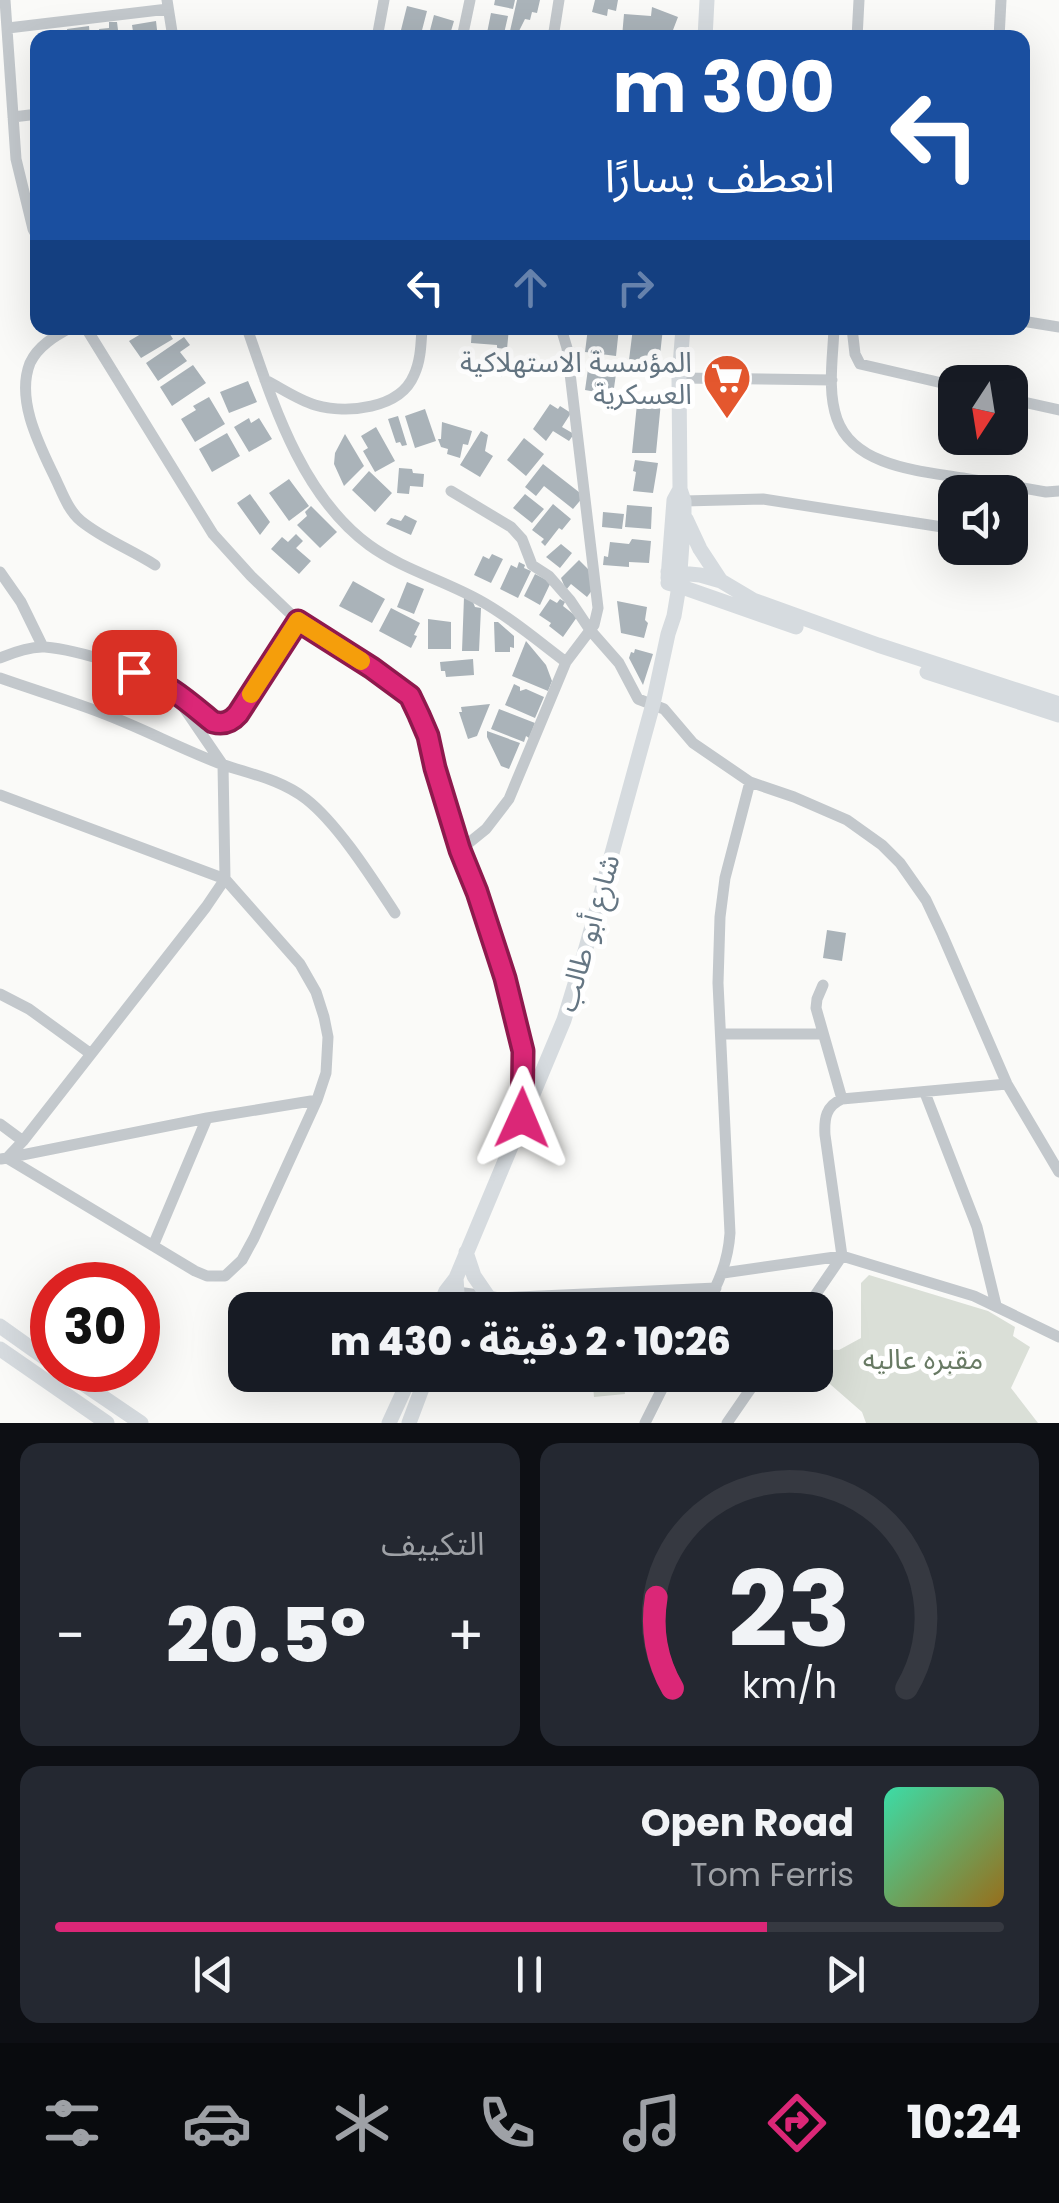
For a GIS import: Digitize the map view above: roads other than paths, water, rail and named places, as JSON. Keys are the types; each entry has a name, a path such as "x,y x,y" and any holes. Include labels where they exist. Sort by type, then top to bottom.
{"street":[{"path":"5,0 16,158 30,210"},
{"path":"378,30 384,0"},
{"path":"464,30 470,0"},
{"path":"555,30 559,0"},
{"path":"705,30 707,0"},
{"path":"857,30 859,0"},
{"path":"999,30 1001,0"},
{"path":"8,28 168,5 172,30"},
{"path":"13,117 30,115"},
{"path":"1030,323 1059,327"},
{"path":"57,335 39,350 29,366 26,392 44,455 69,508 81,521 155,564"},
{"path":"90,335 213,534 298,621 410,696 428,736 460,850 490,931 520,1041 524,1062 522,1118"},
{"path":"249,335 296,452 340,518 372,547 481,601 566,662"},
{"path":"265,380 314,404 348,409 380,404 404,391 414,375 421,335"},
{"path":"460,850 486,829 508,799 566,662 590,630 598,608 563,335"},
{"name":"شارع أبو طالب","path":"452,1292 568,1006 653,704 668,634 666,615 683,502 679,378 682,335"},
{"path":"834,335 832,380 837,420 847,438 863,451 908,469 1059,491"},
{"path":"853,335 860,364 938,382"},
{"path":"679,378 832,380"},
{"path":"1028,403 1059,410"},
{"path":"451,491 522,539 532,565 549,576 570,600 619,663 638,699 671,716 693,743 750,782 847,820 900,863 926,900 1007,1084 1059,1172"},
{"path":"721,581 700,549 683,502 763,499 938,527"},
{"name":"شارع أبو طالب","path":"674,578 674,500 683,502"},
{"path":"0,572 21,602 43,647"},
{"path":"674,578 700,575 721,581 753,600 1059,704"},
{"path":"674,578 875,655 1059,715"},
{"path":"0,658 18,650 43,647 98,660 168,686 220,724 238,714 298,621"},
{"path":"0,678 101,712 301,795 316,807 395,913"},
{"path":"4,1159 23,1141 225,879 224,765 168,686"},
{"path":"714,1292 723,1273 730,1233 718,949 722,896 750,782"},
{"path":"0,795 225,879 300,964 316,992 328,1037 326,1073 317,1100 254,1238 234,1270 225,1276 195,1271 4,1159"},
{"path":"823,984 816,1008 842,1099"},
{"path":"0,994 91,1054"},
{"path":"721,1034 823,1034"},
{"path":"817,1292 842,1256 824,1126 829,1108 842,1099 1007,1084"},
{"path":"925,1093 977,1228 996,1304"},
{"path":"4,1159 317,1100"},
{"path":"153,1246 208,1118"},
{"path":"0,1124 23,1141"},
{"path":"466,1252 474,1276 490,1292"},
{"path":"723,1273 842,1256 996,1304 1059,1337"},
{"path":"605,1292 716,1288"},
{"path":"0,1326 30,1347"},
{"path":"0,1348 85,1415 107,1423"},
{"path":"95,1392 140,1423"},
{"path":"389,1423 403,1392"},
{"path":"409,1423 421,1392"},
{"path":"645,1423 661,1392"},
{"path":"727,1423 748,1392"}],"place":[{"name":"المؤسسة الاستهلاكية العسكرية","path":"727,420"}],"park label":[{"name":"مقبره عاليه","path":"923,1359"}]}
